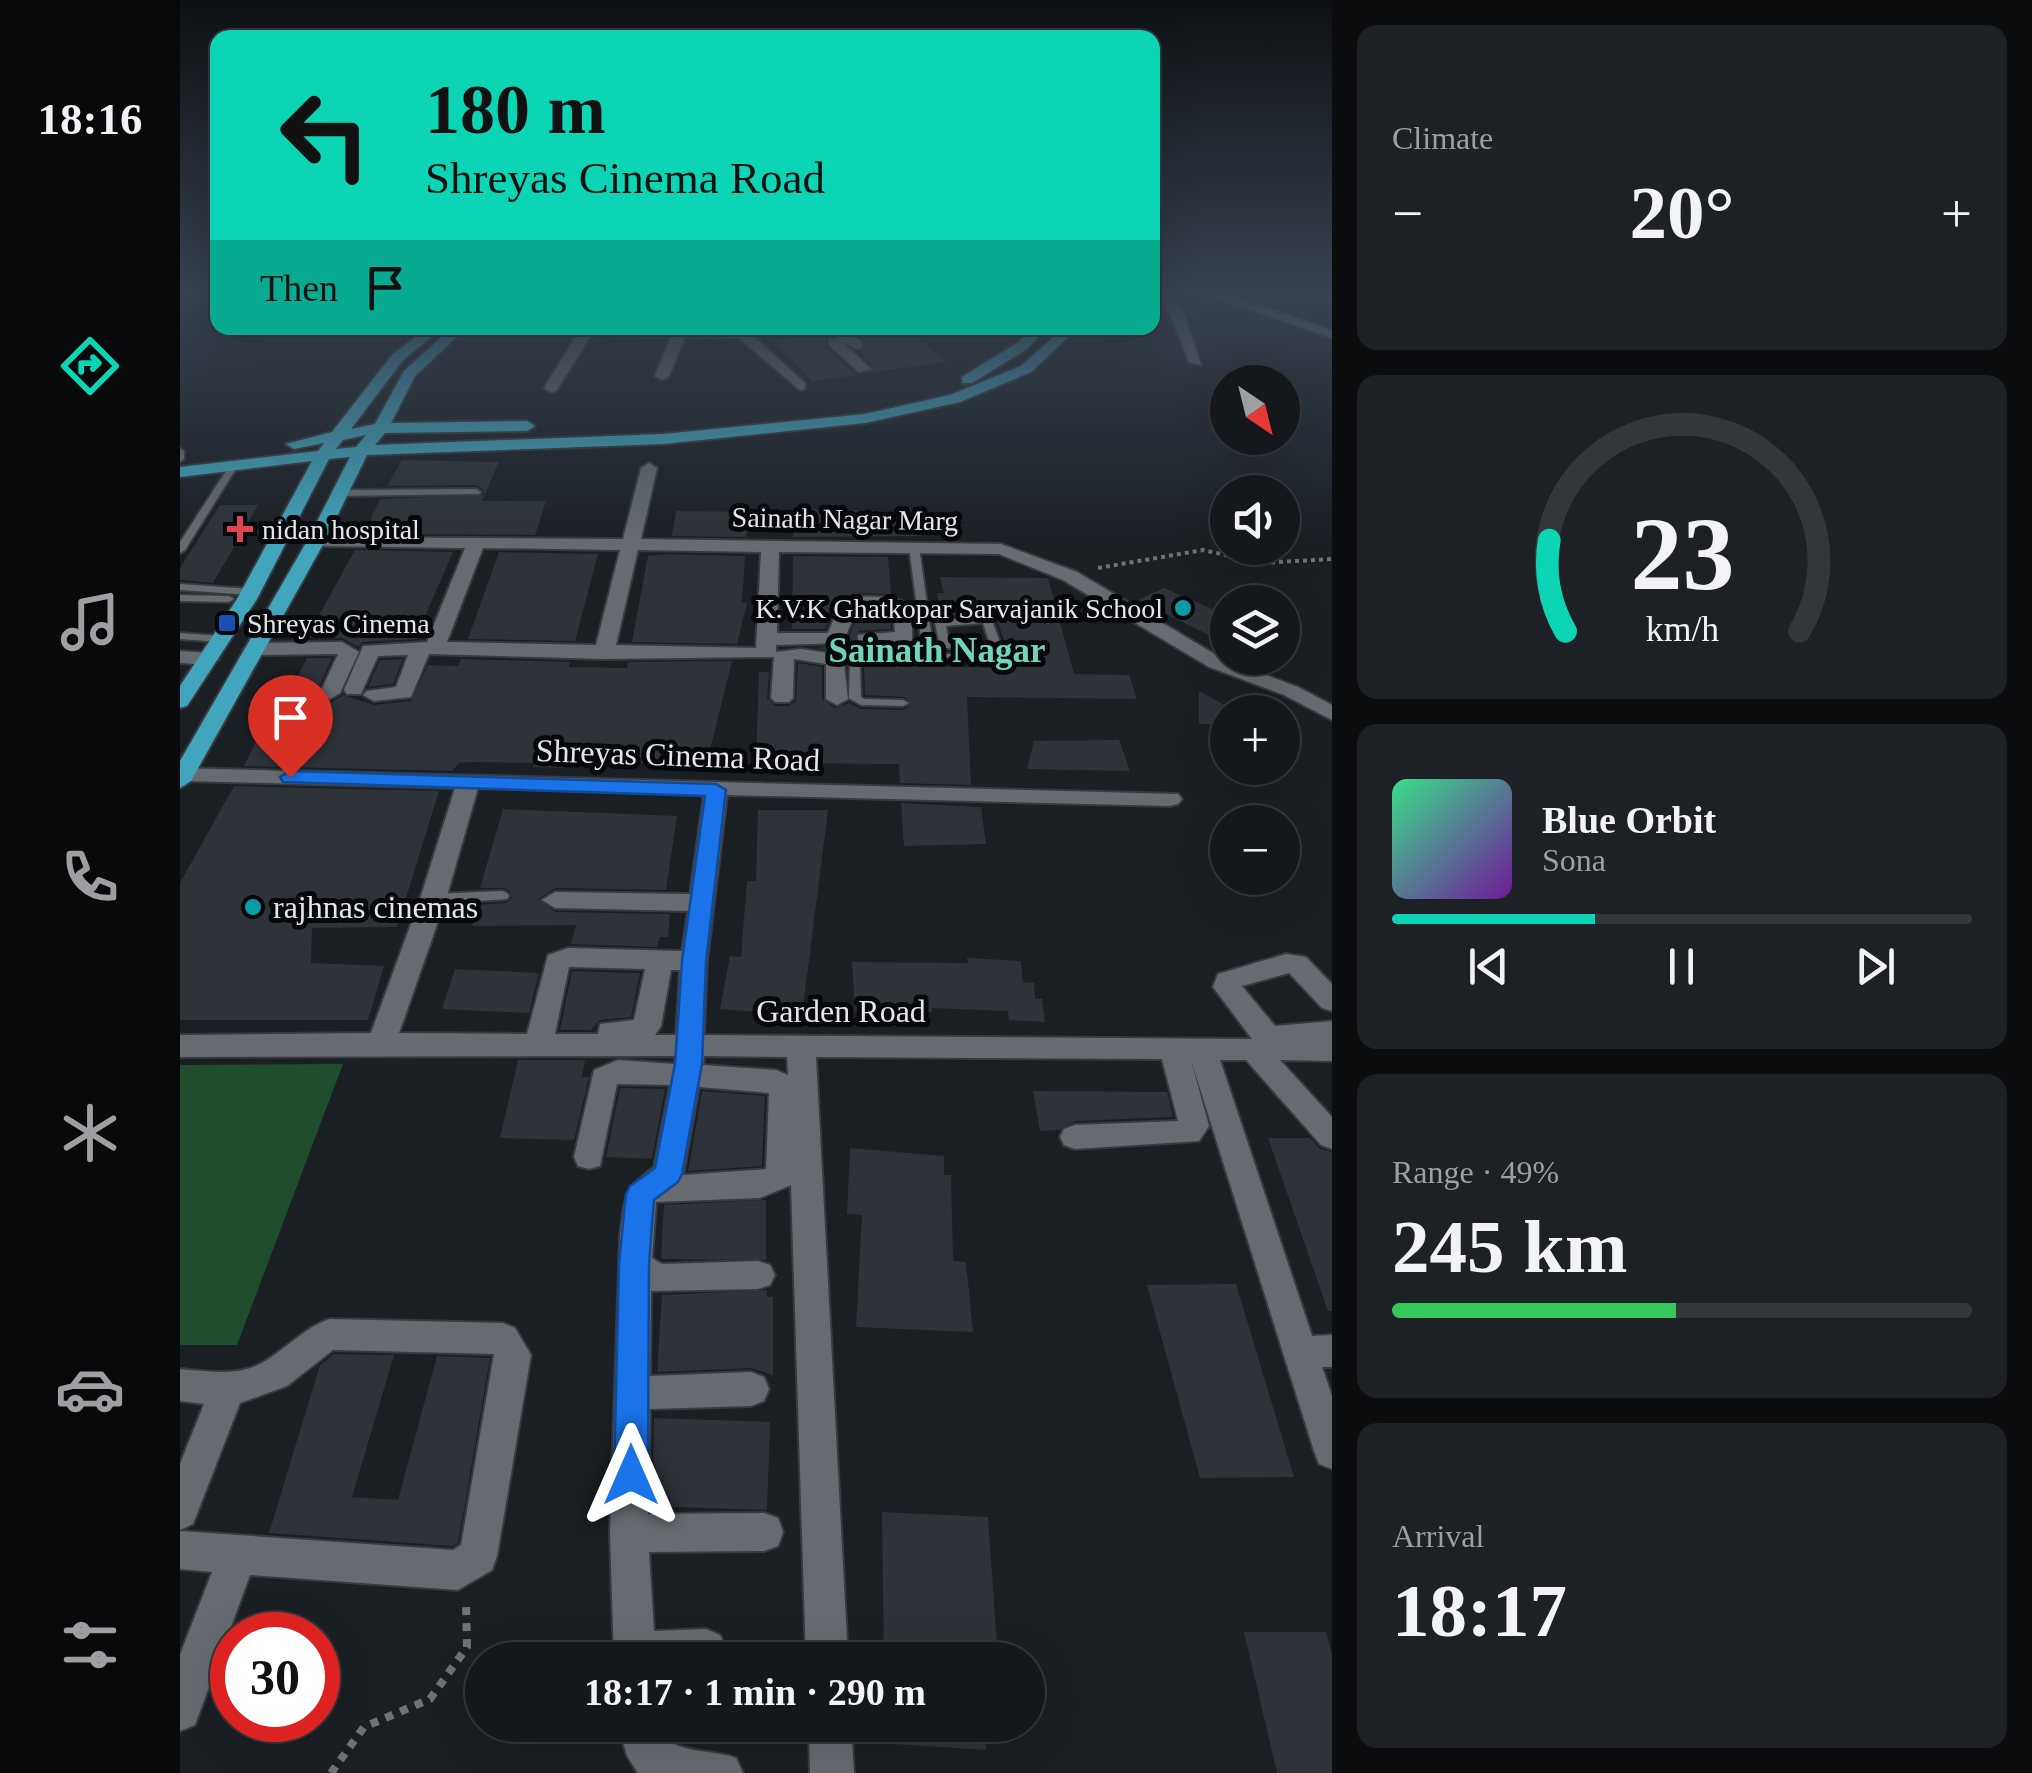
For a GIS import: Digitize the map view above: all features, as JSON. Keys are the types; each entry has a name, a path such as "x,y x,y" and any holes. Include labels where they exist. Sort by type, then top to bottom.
{"main road":[{"path":"180,702 249,596 323,455 382,379"},
{"path":"182,778 316,541 362,450 381,428 407,379"},
{"path":"185,461 251,453 381,428 687,432 817,418 953,386 967,379"},
{"path":"242,467 362,450 816,427 902,411 1003,379"},
{"path":"185,461 242,467 291,480 300,504"}],"street":[{"path":"552,388 558,379"},
{"path":"604,652 649,468"},
{"name":"Sainath Nagar Marg","path":"316,541 1000,549 1070,576 1216,663 1291,690 1332,714"},
{"path":"476,543 428,648 404,692 364,693 370,650 428,648 604,652 772,649 836,640 848,605 855,602 902,606 905,638 864,639"},
{"path":"770,546 772,649 782,698"},
{"path":"254,649 342,648 349,652 330,693"},
{"path":"772,649 836,659 837,699"},
{"path":"180,657 209,659"},
{"name":"Shreyas Cinema Road","path":"182,778 1170,799"},
{"path":"381,1044 433,898 468,782"},
{"path":"634,1642 629,1533 634,1264 640,1194 668,1174 688,1060 694,961 716,790"},
{"path":"555,900 704,903"},
{"path":"660,960 647,1026 638,1031 540,1037 557,962 568,957 694,961"},
{"path":"1332,1002 1298,964 1286,963 1228,981 1226,987 1332,1137"},
{"path":"1266,1044 1332,1032"},
{"name":"Garden Road","path":"180,1046 381,1044 540,1037 688,1060 801,1046 1188,1049 1266,1044"},
{"path":"1266,1044 1332,1050"},
{"path":"801,1046 826,1642"},
{"path":"1075,1137 1188,1133 1194,1126 1188,1049"},
{"path":"1188,1049 1316,1352 1332,1452"},
{"path":"589,1156 604,1078 618,1071 688,1060 776,1081 784,1090 780,1176 760,1184 647,1189"},
{"path":"634,1264 656,1278 758,1275"},
{"path":"180,1386 228,1389 267,1379 310,1341 330,1334 503,1339 514,1355 478,1556 458,1570 180,1550"},
{"path":"180,1511 228,1389"},
{"path":"631,1392 751,1389"},
{"path":"629,1533 764,1532"},
{"path":"180,1710 238,1554"},
{"path":"640,1742 654,1762 721,1773"},
{"path":"831,1742 832,1773"}],"lane":[{"path":"180,550 242,467"},
{"path":"341,492 476,492"},
{"path":"914,547 929,657"},
{"path":"180,587 249,596"},
{"path":"180,598 249,596"},
{"path":"999,653 987,620 940,623 944,644 952,648 1033,658"},
{"path":"180,636 222,639"},
{"path":"902,703 862,702 855,698 854,658 999,653"},
{"path":"433,898 502,896"}],"path":[{"path":"1070,576 1116,563 1203,550 1262,563 1332,559"},
{"path":"331,1773 364,1727 430,1699 467,1647 468,1606 458,1570"}],"green space":[{"path":"343,1064 237,1345 180,1345 180,1065"}],"building":[{"path":"402,460 499,462 482,501 546,501 535,535 364,534 380,499 484,495 476,485 387,486"},
{"path":"220,505 258,505 213,583 180,580 180,568"},
{"path":"792,509 917,512 922,536 793,537"},
{"path":"676,511 748,512 746,537 672,536"},
{"path":"355,550 453,552 415,639 363,642 358,647 342,638 307,637"},
{"path":"499,552 598,554 575,641 468,639"},
{"path":"648,556 745,556 742,603 747,603 737,644 632,642"},
{"path":"793,556 888,557 891,595 840,597 825,629 792,629"},
{"path":"940,577 1048,578 1074,674 1129,675 1137,699 967,697 971,785 900,783 899,764 756,763 759,672 769,672 767,698 775,706 789,706 796,701 798,663 822,667 822,699 835,708 849,703 861,709 903,710 912,704 905,697 865,695 864,665 1010,668 1033,665 1042,659 1033,651 1007,650 997,619 989,614 940,616 937,593 944,593"},
{"path":"1164,588 1210,608 1210,636 1138,600"},
{"path":"859,612 890,614 891,629 858,631 855,646 901,646 902,651 847,655 817,648 846,644"},
{"path":"307,658 332,658 318,696 332,702 343,695 374,705 411,701 428,665 458,666 461,659 627,668 628,662 732,661 706,766 566,760 564,768 533,767 534,763 472,762 459,763 452,771 244,766 274,704 284,704"},
{"path":"403,659 393,684 368,687 380,660"},
{"path":"1199,691 1210,697 1210,724 1199,724"},
{"path":"1119,740 1130,771 1027,769 1034,741"},
{"name":"rajhnas cinemas","path":"234,786 439,791 397,927 312,928 311,963 384,966 368,1020 180,1020 180,883"},
{"path":"901,803 981,807 986,844 904,846"},
{"path":"503,809 677,816 666,890 555,888 538,899 555,912 670,914 668,937 660,937 657,947 571,944 576,925 472,926 477,905 507,903 512,898 510,891 503,888 480,888"},
{"path":"758,810 828,810 802,1015 720,1009 730,956 741,957 747,881 756,881"},
{"path":"967,958 1021,961 1023,982 1034,983 1035,999 1042,999 1045,1022 1009,1020 1008,1011 855,1011 852,962 968,963"},
{"path":"455,969 539,973 529,1013 442,1009"},
{"path":"572,971 640,973 631,1017 600,1020 591,1030 560,1030"},
{"path":"518,1060 585,1060 582,1077 589,1077 574,1140 500,1138"},
{"path":"620,1088 665,1089 652,1159 606,1157"},
{"path":"702,1091 765,1096 762,1166 688,1171"},
{"path":"1033,1091 1167,1092 1173,1117 1075,1121 1059,1130 1040,1131"},
{"path":"1268,1138 1310,1138 1320,1149 1332,1152 1332,1311 1328,1311"},
{"path":"850,1148 944,1156 944,1175 951,1175 953,1261 966,1262 973,1332 856,1327 862,1215 847,1214"},
{"path":"766,1200 766,1260 661,1259 664,1205"},
{"path":"1236,1284 1294,1477 1200,1478 1147,1285"},
{"path":"767,1290 767,1297 773,1297 773,1375 751,1368 657,1372 662,1295"},
{"path":"334,1354 394,1355 352,1497 398,1500 437,1356 490,1358 458,1543 452,1546 269,1533 320,1365"},
{"path":"654,1418 770,1422 767,1510 652,1506"},
{"path":"882,1512 988,1517 997,1642 884,1642"},
{"path":"1244,1632 1326,1632 1332,1654 1332,1773 1277,1773"},
{"path":"985,1742 986,1750 878,1743"}],"place":[{"name":"nidan hospital","path":"240,529"},
{"name":"K.V.K Ghatkopar Sarvajanik School","path":"1183,608"},
{"name":"Shreyas Cinema","path":"227,623"},
{"name":"rajhnas cinemas","path":"253,907"}],"district":[{"name":"Sainath Nagar","path":"937,650"}],"route":[{"path":"290,777 716,790 694,961 688,1064 681,1107 668,1174 640,1194 634,1264 631,1475"}]}
